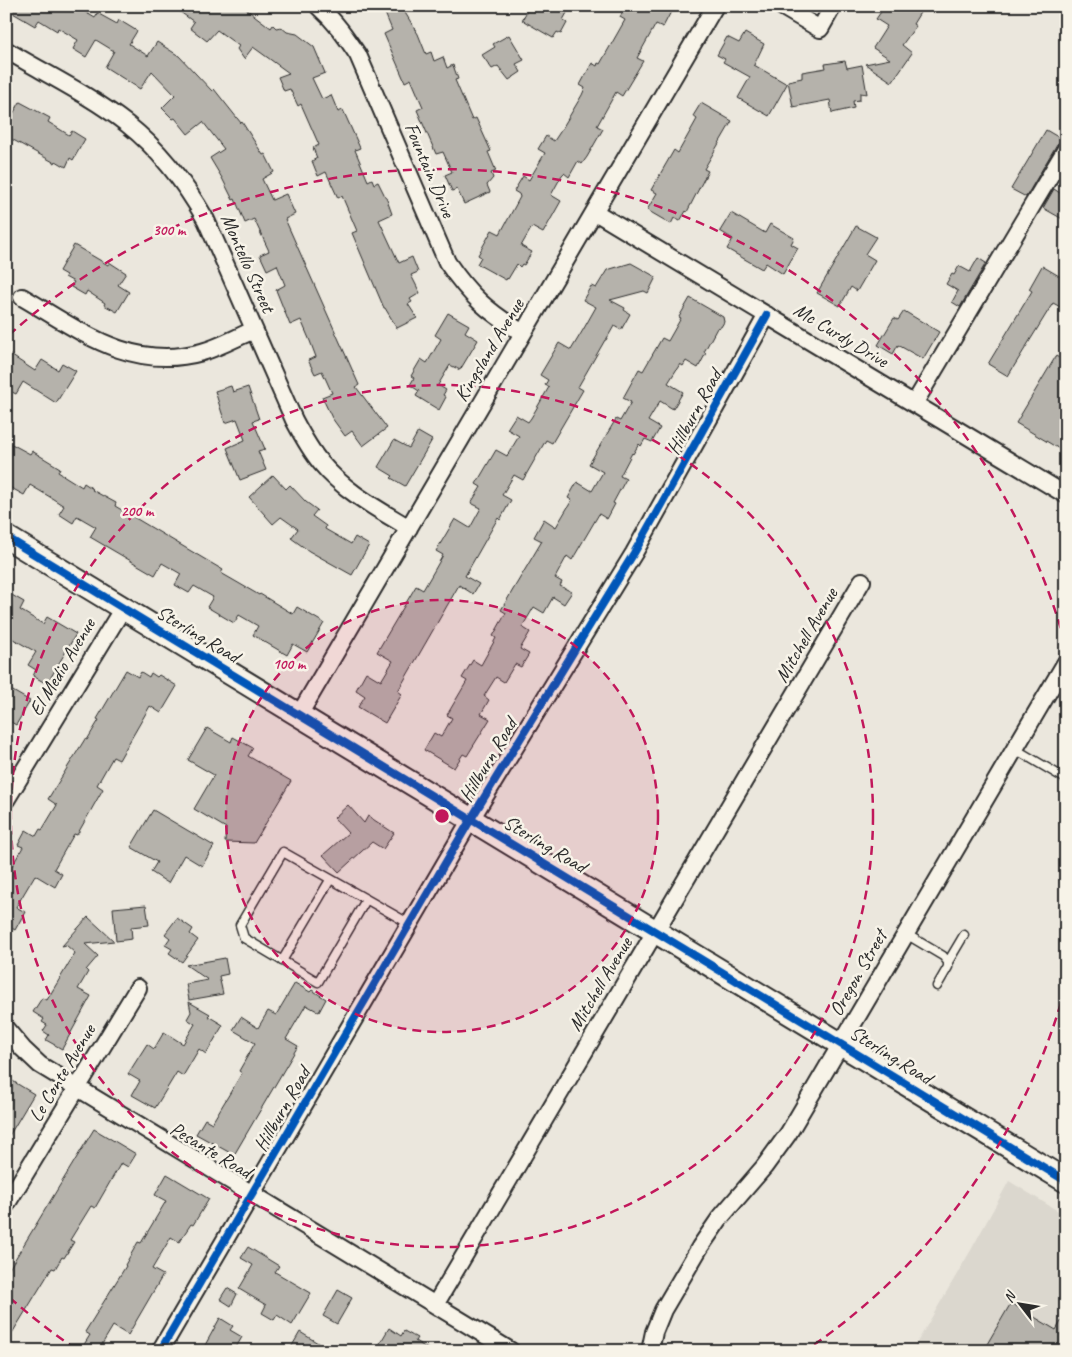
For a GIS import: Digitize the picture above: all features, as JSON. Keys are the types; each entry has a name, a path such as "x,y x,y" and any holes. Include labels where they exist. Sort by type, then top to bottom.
{"street":[{"name":"Fountain Drive","path":"318,6 344,34 358,56 447,262 461,283 477,300 494,315 523,333"},
{"name":"Kingsland Avenue","path":"299,715 715,6"},
{"path":"781,6 820,29 834,6"},
{"name":"Montello Street","path":"6,50 103,107 127,124 153,147 173,170 191,194 206,220 294,420 306,442 338,482 359,498 409,528"},
{"path":"914,404 1066,149"},
{"name":"Mc Curdy Drive","path":"595,212 1066,495"},
{"path":"22,297 96,340 117,350 137,356 157,358 178,357 203,352 254,330"},
{"name":"Hillburn Road","path":"160,1351 471,819 634,553 767,315"},
{"name":"Sterling Road","path":"6,537 1066,1181"},
{"name":"Mitchell Avenue","path":"435,1305 862,581"},
{"name":"El Medio Avenue","path":"8,791 123,608"},
{"name":"Oregon Street","path":"650,1351 654,1332 663,1310 700,1247 720,1218 764,1167 788,1134 1066,662"},
{"name":"Le Conte Avenue","path":"6,1205 138,988"},
{"name":"Pesante Road","path":"6,1028 22,1049 40,1064 77,1088 511,1351"}],"lane":[{"path":"1015,749 1066,779"},
{"path":"366,900 318,982 244,938 240,925 284,852 410,924"},
{"path":"282,961 330,880"},
{"path":"906,934 943,956 948,962"},
{"path":"937,986 948,967 948,962 964,935"}],"shaded area":[{"path":"1009,1181 1066,1216 1066,1351 912,1351 971,1250"}],"building":[{"path":"6,6 75,6 95,18 97,13 117,24 119,20 137,31 129,44 148,56 157,42 179,56 212,91 214,89 242,122 263,155 265,154 274,172 262,179 272,200 286,194 295,214 285,219 359,385 356,387 387,428 363,446 352,431 345,436 332,418 322,397 332,393 322,371 315,374 308,360 316,357 301,320 290,325 276,290 285,285 277,265 267,270 260,255 269,251 254,219 245,223 235,199 233,200 210,158 224,149 203,122 188,134 175,118 173,119 162,108 175,95 152,71 140,89 105,67 114,51 96,40 86,57 73,49 78,40 58,28 57,31 39,20 35,26 6,9"},
{"path":"172,6 242,6 271,28 273,25 276,28 281,27 287,32 297,34 314,47 325,73 312,78 322,99 331,95 338,112 343,110 360,148 355,150 368,181 372,179 374,184 378,182 387,200 392,214 379,220 399,263 412,257 418,272 411,275 420,293 410,299 412,302 408,304 417,318 397,328 384,308 352,233 357,231 342,196 338,198 326,172 318,176 312,161 317,158 313,148 319,145 301,104 298,106 290,89 284,91 278,77 289,73 253,47 244,59 237,49 239,46 217,30 207,41 190,28 194,22"},
{"path":"382,6 401,6 418,34 426,54 431,52 434,61 443,57 447,68 453,65 458,79 455,80 472,120 476,118 491,151 488,152 496,171 491,173 493,178 487,185 490,192 464,204 457,189 452,191 445,175 452,172 443,152 436,154 417,110 423,107 411,79 405,82 384,34 392,30"},
{"path":"530,6 542,11 545,6 560,6 568,11 563,20 567,23 561,34 557,32 553,38 522,20"},
{"path":"626,6 674,6 663,27 656,24 637,58 643,61 622,96 616,92 597,126 603,129 587,157 582,164 578,161 569,177 564,173 562,175 551,195 561,201 543,233 532,227 521,246 532,252 524,265 522,264 520,267 517,264 506,280 477,264 481,257 478,255 492,230 500,234 520,197 514,191 523,176 529,180 545,153 538,149 546,136 554,141 560,132 582,95 585,88 580,85 592,63 597,66 598,63 600,64 625,20 620,17"},
{"path":"885,6 915,6 921,11 913,24 916,26 902,45 912,53 892,82 865,64 890,59 873,48 887,26 876,19"},
{"path":"745,33 764,44 754,65 787,84 769,116 738,98 750,77 723,62 725,59 717,55 727,37 739,43"},
{"path":"509,35 524,60 516,64 521,72 509,80 498,66 492,69 482,55 495,47 493,44"},
{"path":"845,61 847,68 862,65 867,94 860,93 860,100 853,101 854,108 832,113 830,100 793,107 788,81 802,78 802,72 826,68 825,64"},
{"path":"20,102 50,118 48,122 69,135 72,131 85,139 73,160 70,158 66,167 6,136 6,126"},
{"path":"701,103 732,121 704,169 708,171 687,212 680,221 674,218 671,224 647,210 657,193 651,190 674,150 678,153 697,119 693,116"},
{"path":"1046,130 1063,140 1057,144 1026,197 1011,189"},
{"path":"1054,189 1066,197 1066,221 1043,208"},
{"path":"731,213 765,233 770,224 794,238 791,244 798,248 783,274 766,263 762,269 727,249 733,239 720,231"},
{"path":"856,226 876,237 865,254 875,260 857,291 851,287 840,306 817,293"},
{"path":"74,245 108,265 109,262 126,273 118,285 129,292 117,312 104,305 105,303 87,291 85,295 71,287 74,282 59,271"},
{"path":"978,258 986,263 960,307 952,302 958,291 946,284 959,266 970,272"},
{"path":"631,263 656,277 648,293 644,291 610,300 625,308 624,310 630,314 621,330 614,326 605,340 578,387 583,390 552,443 546,440 523,480 514,475 502,495 511,500 500,520 498,518 465,576 479,584 473,594 459,585 398,691 402,694 385,723 358,707 365,696 356,690 366,672 381,681 393,661 377,652 416,586 423,590 443,555 436,551 455,519 470,528 481,508 471,503 481,487 476,484 496,450 507,456 519,436 507,429 516,415 528,422 531,418 549,387 545,385 548,380 540,375 559,343 571,350 583,330 596,307 583,300 591,286 596,288 607,270"},
{"path":"1042,266 1066,280 1066,310 1053,303 1008,376 988,364 1032,291 1029,289"},
{"path":"690,298 723,317 724,322 721,327 717,328 698,368 686,361 683,366 680,364 668,383 683,392 673,409 660,401 648,421 660,428 652,442 645,439 641,446 639,444 632,453 620,476 626,479 607,519 599,514 572,560 567,556 555,578 562,582 560,586 572,592 564,604 553,597 544,613 534,607 522,627 530,632 520,649 529,654 521,667 515,664 504,682 496,677 484,696 489,700 481,714 490,719 467,756 463,754 454,768 424,750 434,733 441,737 452,718 447,715 467,681 462,678 473,660 481,665 496,638 493,636 506,613 501,610 542,541 534,537 544,519 556,527 572,500 568,498 577,482 592,491 603,472 589,464 616,419 620,421 631,402 623,398 639,369 643,371 662,338 668,341"},
{"path":"904,311 939,332 923,359 898,345 893,354 878,345 894,318 898,320"},
{"path":"448,313 469,325 465,332 478,340 460,370 450,365 438,385 446,390 443,395 446,397 439,410 416,396 419,391 410,385 414,378 411,376 421,359 427,363 441,339 435,335"},
{"path":"6,352 35,371 42,360 58,370 62,363 76,371 56,403 23,382 16,394 6,389"},
{"path":"1056,356 1066,362 1066,453 1016,423"},
{"path":"231,386 233,392 248,387 259,419 253,421 265,449 258,451 266,470 240,480 227,448 245,440 237,419 225,423 215,391"},
{"path":"418,432 432,440 405,486 391,478 393,476 378,467 394,440 409,448"},
{"path":"6,441 30,454 32,451 60,468 58,472 82,487 84,483 92,490 116,503 115,506 223,570 221,573 259,595 293,614 297,607 324,623 307,652 293,644 287,655 253,635 258,626 239,615 234,623 207,607 213,597 194,586 189,593 175,585 181,574 162,563 155,575 90,537 96,527 77,516 73,523 59,514 64,506 50,497 30,485 24,495 6,485"},
{"path":"273,475 286,489 290,485 306,502 317,510 312,516 326,526 325,529 351,544 355,537 369,545 352,575 309,551 291,538 298,529 281,517 273,524 249,497"},
{"path":"10,594 24,602 20,610 43,624 47,617 76,634 47,684 33,676 36,670 28,665 36,652 6,635 6,601"},
{"path":"126,670 138,677 141,672 149,677 151,673 157,677 159,675 177,686 161,713 150,706 119,760 113,757 97,785 103,789 77,835 74,834 54,869 62,874 55,887 35,875 16,907 25,912 15,930 6,925 6,863 12,866 23,847 18,845 26,830 36,836 40,829 42,830 57,805 48,799 85,739 87,740"},
{"path":"11,690 30,701 16,725 6,719 6,697"},
{"path":"207,728 231,742 233,737 253,748 248,756 291,781 254,843 225,842 226,828 194,809 214,775 188,760"},
{"path":"348,805 364,823 368,816 394,833 383,849 372,842 339,872 323,855 348,833 334,818"},
{"path":"153,810 214,846 202,866 184,855 168,883 151,872 157,862 131,847"},
{"path":"146,905 149,925 131,927 132,939 116,941 113,908"},
{"path":"88,917 114,941 85,944 98,956 86,970 88,972 78,989 91,996 62,1049 46,1040 49,1035 43,1031 47,1025 42,1022 44,1019 33,1012 42,998 47,1000 75,953 66,945 62,946"},
{"path":"177,918 193,929 190,934 198,940 182,962 169,953 172,949 165,945 170,938 165,934"},
{"path":"225,958 228,974 219,976 223,994 189,1000 186,984 208,980 186,965"},
{"path":"295,983 310,992 312,990 326,999 319,1012 306,1005 286,1039 298,1046 234,1155 196,1134 205,1119 212,1123 242,1073 239,1071 255,1043 233,1030 241,1017 258,1028 268,1011 276,1015"},
{"path":"189,1002 210,1014 208,1016 223,1025 206,1054 199,1049 183,1076 177,1072 155,1108 132,1095 140,1081 128,1074 147,1044 154,1049 164,1032 183,1044 195,1024 187,1019 191,1012"},
{"path":"6,1077 34,1094 6,1141"},
{"path":"94,1129 136,1154 128,1167 121,1163 95,1208 91,1206 70,1240 74,1242 55,1269 52,1268 6,1343 6,1274"},
{"path":"167,1174 209,1199 193,1225 191,1224 179,1242 171,1237 152,1269 163,1275 128,1335 113,1326 98,1351 80,1351 90,1335 85,1332 126,1266 138,1242 141,1243 166,1201 155,1195"},
{"path":"248,1247 279,1266 275,1272 311,1293 292,1325 277,1315 274,1320 262,1313 266,1305 239,1289 253,1265 241,1258"},
{"path":"227,1288 237,1294 231,1306 220,1299"},
{"path":"338,1290 352,1298 337,1324 323,1316"},
{"path":"1011,1303 1056,1330 1066,1313 1066,1351 983,1351"},
{"path":"220,1318 233,1326 230,1330 242,1337 234,1351 211,1351 204,1347"},
{"path":"389,1328 401,1336 404,1331 417,1338 415,1341 431,1351 390,1351 379,1345"},
{"path":"300,1332 331,1351 289,1351"}],"cycle path":[{"path":"160,1351 471,819 634,553 767,315"},
{"path":"6,537 1066,1181"}]}
